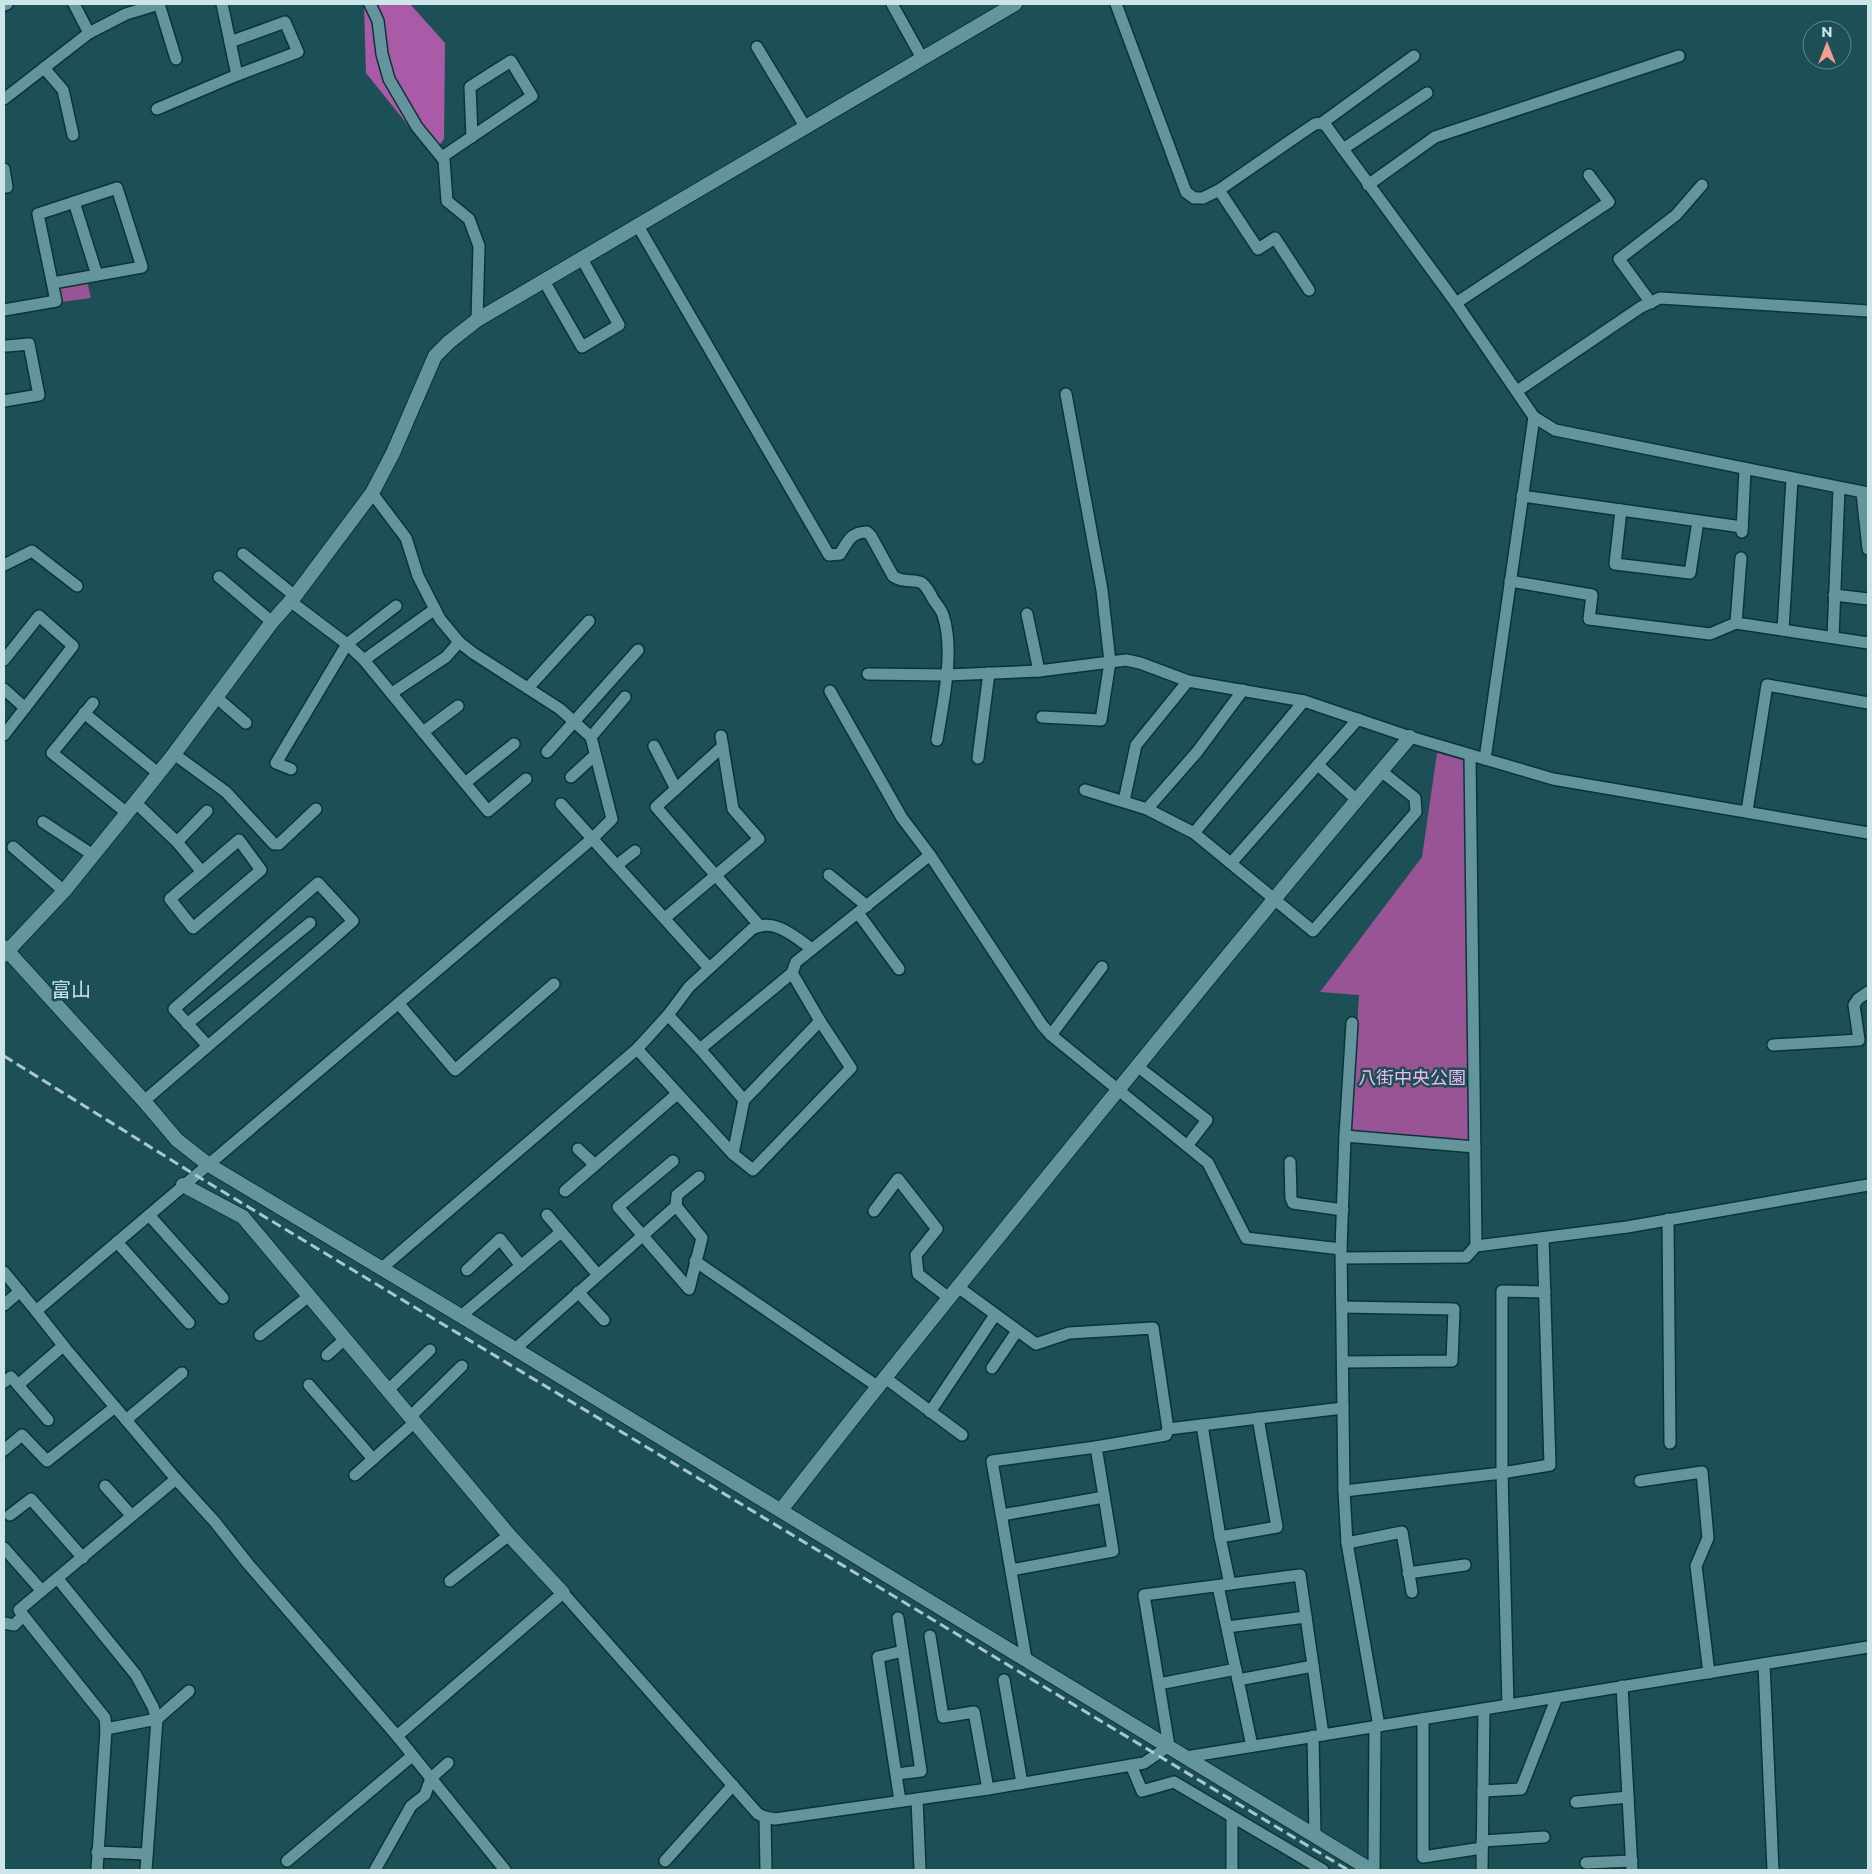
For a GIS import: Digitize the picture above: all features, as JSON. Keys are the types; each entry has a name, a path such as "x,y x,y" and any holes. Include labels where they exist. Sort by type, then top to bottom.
{"street":[{"path":"74,4 89,33"},
{"path":"4,99 89,33 126,14 159,4 176,59"},
{"path":"222,4 237,75"},
{"path":"370,4 378,22 382,54 390,79 417,128 444,160 447,201 469,219 479,246 477,320"},
{"path":"892,4 922,58"},
{"path":"1016,4 477,320 449,342 435,356 372,494 131,808 64,891 5,951 178,1140 209,1165 382,1268 1373,1870 1377,1726 1347,1543 1344,1491 1341,1254 1345,1136 1352,1022"},
{"path":"1116,4 1186,192 1194,198 1203,198 1219,190 1315,124 1322,123 1414,56"},
{"path":"157,109 237,75 298,52 285,22 230,42"},
{"path":"757,47 806,128"},
{"path":"1368,185 1435,137 1679,56"},
{"path":"442,157 472,137 532,96 511,61 470,87 472,137"},
{"path":"44,68 63,90 73,135"},
{"path":"1343,149 1427,93"},
{"path":"1322,123 1327,127 1456,303 1534,417 1555,430 1865,493 1868,549"},
{"path":"4,169 7,187"},
{"path":"1456,303 1609,202 1589,175"},
{"path":"1651,302 1619,259 1676,214 1702,185"},
{"path":"4,310 56,301 52,283 38,214 117,188 142,267 52,283"},
{"path":"1219,190 1258,249 1274,238 1309,290"},
{"path":"74,202 97,275"},
{"path":"638,226 829,556 840,554 852,536 859,532 867,532 893,576 907,582 917,581 927,590 943,614 947,634 947,675 937,740"},
{"path":"544,281 582,347 619,325 582,259"},
{"path":"1517,390 1651,302 1660,298 1868,311"},
{"path":"4,401 39,395 29,344 7,346"},
{"path":"1042,717 1101,720 1110,662 1102,590 1066,394"},
{"path":"1485,760 1534,417"},
{"path":"1522,496 1698,521 1742,530 1745,469"},
{"path":"1783,630 1792,479"},
{"path":"1832,637 1839,489"},
{"path":"36,1311 399,1004 593,838 612,819 591,737 560,709 473,654 459,642 440,619 418,576 406,538 372,494"},
{"path":"1622,510 1615,564 1690,574 1698,521"},
{"path":"4,565 32,551 77,586"},
{"path":"243,554 364,660 488,811 526,779"},
{"path":"1736,623 1741,558"},
{"path":"219,577 272,622"},
{"path":"1510,581 1592,595 1589,619 1710,634 1736,623 1868,643"},
{"path":"1834,595 1868,599"},
{"path":"291,769 276,763 347,644 396,606"},
{"path":"364,660 435,609"},
{"path":"1027,614 1039,671"},
{"path":"4,660 39,616 74,646 4,735"},
{"path":"528,688 589,621"},
{"path":"392,693 446,657 459,642"},
{"path":"547,752 638,650"},
{"path":"868,674 947,675 1039,671 1126,660 1140,663 1188,681 1304,701 1410,737 1553,779 1868,832"},
{"path":"978,758 989,673"},
{"path":"1124,801 1136,745 1188,681"},
{"path":"1746,811 1767,685 1868,702"},
{"path":"4,689 25,708"},
{"path":"1147,809 1197,752 1243,690"},
{"path":"830,691 902,818 930,854 1050,1036 1208,1163 1246,1238 1341,1254 1466,1257 1476,1246 1627,1227 1868,1185"},
{"path":"216,697 246,723"},
{"path":"591,737 626,697"},
{"path":"1194,833 1304,701"},
{"path":"92,703 52,753 177,842 202,872"},
{"path":"423,732 458,706"},
{"path":"84,713 158,773"},
{"path":"1231,863 1358,719"},
{"path":"781,1510 881,1382 1137,1066 1274,898 1410,737"},
{"path":"665,918 716,876 759,839 733,808 722,741 656,807 716,876 759,925"},
{"path":"465,783 514,744"},
{"path":"654,746 676,789"},
{"path":"174,754 226,792 274,844 280,844 316,808"},
{"path":"571,777 595,755"},
{"path":"1470,755 1476,1246"},
{"path":"1318,765 1357,800"},
{"path":"1085,790 1147,809 1194,833 1313,931 1416,812 1416,798 1382,771"},
{"path":"561,804 709,968"},
{"path":"177,842 207,810"},
{"path":"43,822 93,855"},
{"path":"239,840 261,870 193,928 170,899 202,872 239,840"},
{"path":"13,847 64,891"},
{"path":"617,865 635,851"},
{"path":"700,1049 792,973 796,962 868,906 930,854"},
{"path":"828,875 868,906"},
{"path":"144,1101 208,1046 353,921 318,883 174,1009 208,1046"},
{"path":"858,913 899,969"},
{"path":"188,1024 310,923"},
{"path":"382,1268 637,1049 668,1015 689,987 752,929 759,925 772,926 788,931 812,949"},
{"path":"1050,1036 1102,967"},
{"path":"637,1049 734,1154 753,1170 851,1068 820,1021 792,973"},
{"path":"399,1004 455,1070 554,984"},
{"path":"1773,1045 1860,1040 1854,1004 1868,992"},
{"path":"668,1015 744,1100"},
{"path":"734,1154 744,1100 820,1021"},
{"path":"1137,1066 1207,1120 1187,1146"},
{"path":"565,1191 677,1094"},
{"path":"1345,1136 1475,1147"},
{"path":"578,1149 595,1165"},
{"path":"673,1161 618,1207 689,1288 702,1238 676,1206"},
{"path":"1290,1162 1292,1203 1343,1210"},
{"path":"515,1349 676,1206 677,1196 699,1177"},
{"path":"874,1211 898,1179 937,1228 916,1255 918,1274 995,1315 1036,1344 1069,1333 1153,1328 1168,1429 1166,1435 1096,1447 992,1461 1026,1659"},
{"path":"183,1186 243,1217 509,1535 563,1593 758,1814 775,1819 917,1799 1144,1763 1169,1746"},
{"path":"149,1215 223,1298"},
{"path":"547,1215 598,1275"},
{"path":"1668,1219 1670,1443"},
{"path":"461,1316 561,1232"},
{"path":"1344,1491 1502,1473 1550,1465 1543,1238"},
{"path":"467,1270 500,1239 521,1266"},
{"path":"117,1242 189,1323"},
{"path":"695,1261 930,1412 962,1436"},
{"path":"4,1272 63,1346 397,1736 505,1870"},
{"path":"4,1305 20,1291"},
{"path":"1508,1705 1502,1473 1502,1291 1545,1292"},
{"path":"578,1292 604,1320"},
{"path":"260,1335 309,1296"},
{"path":"1342,1307 1454,1309 1452,1361 1343,1362"},
{"path":"930,1412 995,1315"},
{"path":"992,1368 1017,1331"},
{"path":"327,1355 345,1339"},
{"path":"18,1385 63,1346"},
{"path":"387,1391 430,1350"},
{"path":"355,1475 413,1419 462,1366"},
{"path":"126,1420 182,1373"},
{"path":"4,1382 11,1377 48,1420"},
{"path":"308,1385 373,1459"},
{"path":"4,1450 22,1435 47,1462 115,1407"},
{"path":"1168,1429 1343,1408"},
{"path":"1220,1537 1277,1527 1258,1418"},
{"path":"1202,1425 1220,1537 1227,1627 1252,1746"},
{"path":"1011,1570 1113,1551 1096,1447"},
{"path":"1640,1481 1702,1472 1708,1538 1696,1566 1709,1672"},
{"path":"97,1870 106,1729 105,1718 19,1610 176,1479"},
{"path":"105,1486 131,1515"},
{"path":"1002,1515 1104,1497"},
{"path":"10,1515 31,1499 83,1558"},
{"path":"1347,1543 1402,1532 1412,1592"},
{"path":"450,1581 509,1535"},
{"path":"4,1548 42,1591"},
{"path":"1408,1573 1465,1565"},
{"path":"1169,1746 1144,1595 1300,1575 1313,1666 1318,1736 1315,1836"},
{"path":"58,1579 136,1675 153,1707 157,1720 146,1870"},
{"path":"397,1736 563,1593"},
{"path":"4,1623 14,1625 23,1616"},
{"path":"1227,1627 1306,1617"},
{"path":"897,1774 921,1770 898,1618"},
{"path":"930,1636 943,1717 974,1712 988,1788"},
{"path":"1186,1757 1868,1647"},
{"path":"900,1801 878,1657 903,1651"},
{"path":"1764,1664 1773,1870"},
{"path":"1159,1684 1313,1666"},
{"path":"1004,1680 1022,1783"},
{"path":"1586,1864 1632,1865 1622,1686"},
{"path":"106,1729 157,1720 189,1691"},
{"path":"1483,1791 1520,1789 1557,1697"},
{"path":"1482,1870 1484,1709"},
{"path":"1423,1719 1423,1857 1482,1844 1544,1837"},
{"path":"287,1860 412,1756"},
{"path":"376,1870 410,1806 425,1795 431,1778 448,1762"},
{"path":"1131,1765 1142,1791 1174,1782 1323,1870"},
{"path":"665,1861 733,1785"},
{"path":"1576,1802 1628,1797"},
{"path":"917,1799 920,1869"},
{"path":"765,1817 766,1870"},
{"path":"1232,1817 1232,1870"},
{"path":"97,1852 147,1854"}],"green space":[{"path":"87,281 91,298 61,302 56,286"},
{"name":"八街中央公園","path":"1437,753 1466,761 1471,1144 1351,1133 1359,995 1320,992 1422,857"}],"shaded area":[{"path":"364,4 410,4 445,43 444,139 432,155 366,73"}],"railway":[{"path":"4,1056 197,1176 1348,1870"}],"district":[{"name":"富山","path":"71,990"}]}
